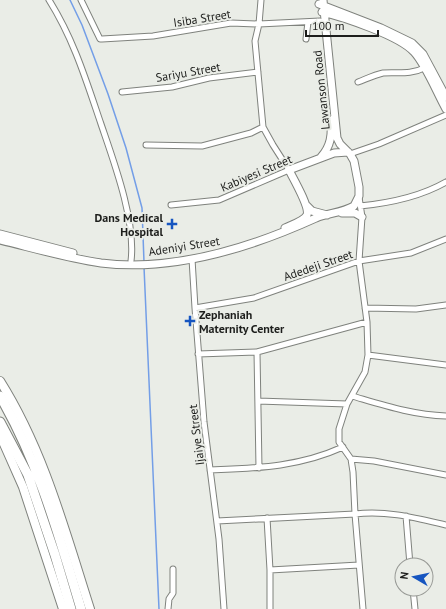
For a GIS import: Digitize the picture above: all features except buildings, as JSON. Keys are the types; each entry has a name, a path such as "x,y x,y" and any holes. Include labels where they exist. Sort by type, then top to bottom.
{"highway":[{"path":"0,396 28,451 39,477 81,609"},
{"path":"0,422 28,475 72,609"}],"main road":[{"path":"0,381 21,419 46,474 90,609"},
{"path":"0,435 23,487 62,609"}],"street":[{"path":"49,0 74,45 116,167 128,216 133,247 133,262"},
{"name":"Isiba Street","path":"81,0 100,38 153,36 231,22 259,24 320,21"},
{"path":"261,0 259,24 255,41 263,127 289,170 305,203 311,210 328,215"},
{"path":"320,159 330,144 331,126 320,21 321,5 409,41 421,51 446,97"},
{"name":"Lawanson Road","path":"321,5 337,138 340,144 354,160 359,196"},
{"path":"306,39 308,22"},
{"path":"380,30 410,48 418,57 446,109"},
{"path":"358,82 382,73 400,74 424,68"},
{"name":"Sariyu Street","path":"122,92 172,87 209,78 258,72"},
{"path":"349,153 379,144 446,115"},
{"path":"146,146 202,146 251,133 263,127"},
{"name":"Kabiyesi Street","path":"171,205 219,200 289,170 334,153 349,153"},
{"path":"360,206 393,201 427,192 446,182"},
{"path":"359,196 362,217 359,261 367,322 368,355 365,372 347,404 338,429 339,442 351,459 353,472 363,609"},
{"name":"Adeniyi Street","path":"0,240 72,258 102,263 192,259 250,244 299,227 318,217 336,213 354,206 359,196"},
{"name":"Adeniyi Street","path":"163,261 242,244 280,229 305,217 307,212 305,203"},
{"path":"336,213 349,212 358,214 362,217"},
{"name":"Adeniyi Street","path":"0,234 73,253 133,262"},
{"name":"Adedeji Street","path":"195,308 254,298 359,261 411,253 446,239"},
{"name":"Ijaiye Street","path":"192,259 204,422 217,521 224,609"},
{"path":"365,308 405,309 446,306"},
{"path":"198,354 257,352 367,322"},
{"path":"257,352 259,468"},
{"path":"368,355 446,365"},
{"path":"352,396 404,411 446,416"},
{"path":"258,401 347,404"},
{"path":"210,470 259,468 289,464 332,452 343,447"},
{"path":"351,459 374,460 446,475"},
{"path":"217,521 386,512 446,525"},
{"path":"406,516 409,557"},
{"path":"267,518 270,570 270,609"},
{"path":"270,570 359,565"},
{"path":"168,609 169,599 173,593 173,569"},
{"path":"414,597 415,609"}],"waterway":[{"path":"70,0 82,25 108,94 126,148 142,208 144,262"},
{"path":"144,267 159,609"}],"place":[{"name":"Dans Medical Hospital","path":"172,224"},
{"name":"Zephaniah Maternity Center","path":"190,321"}]}
